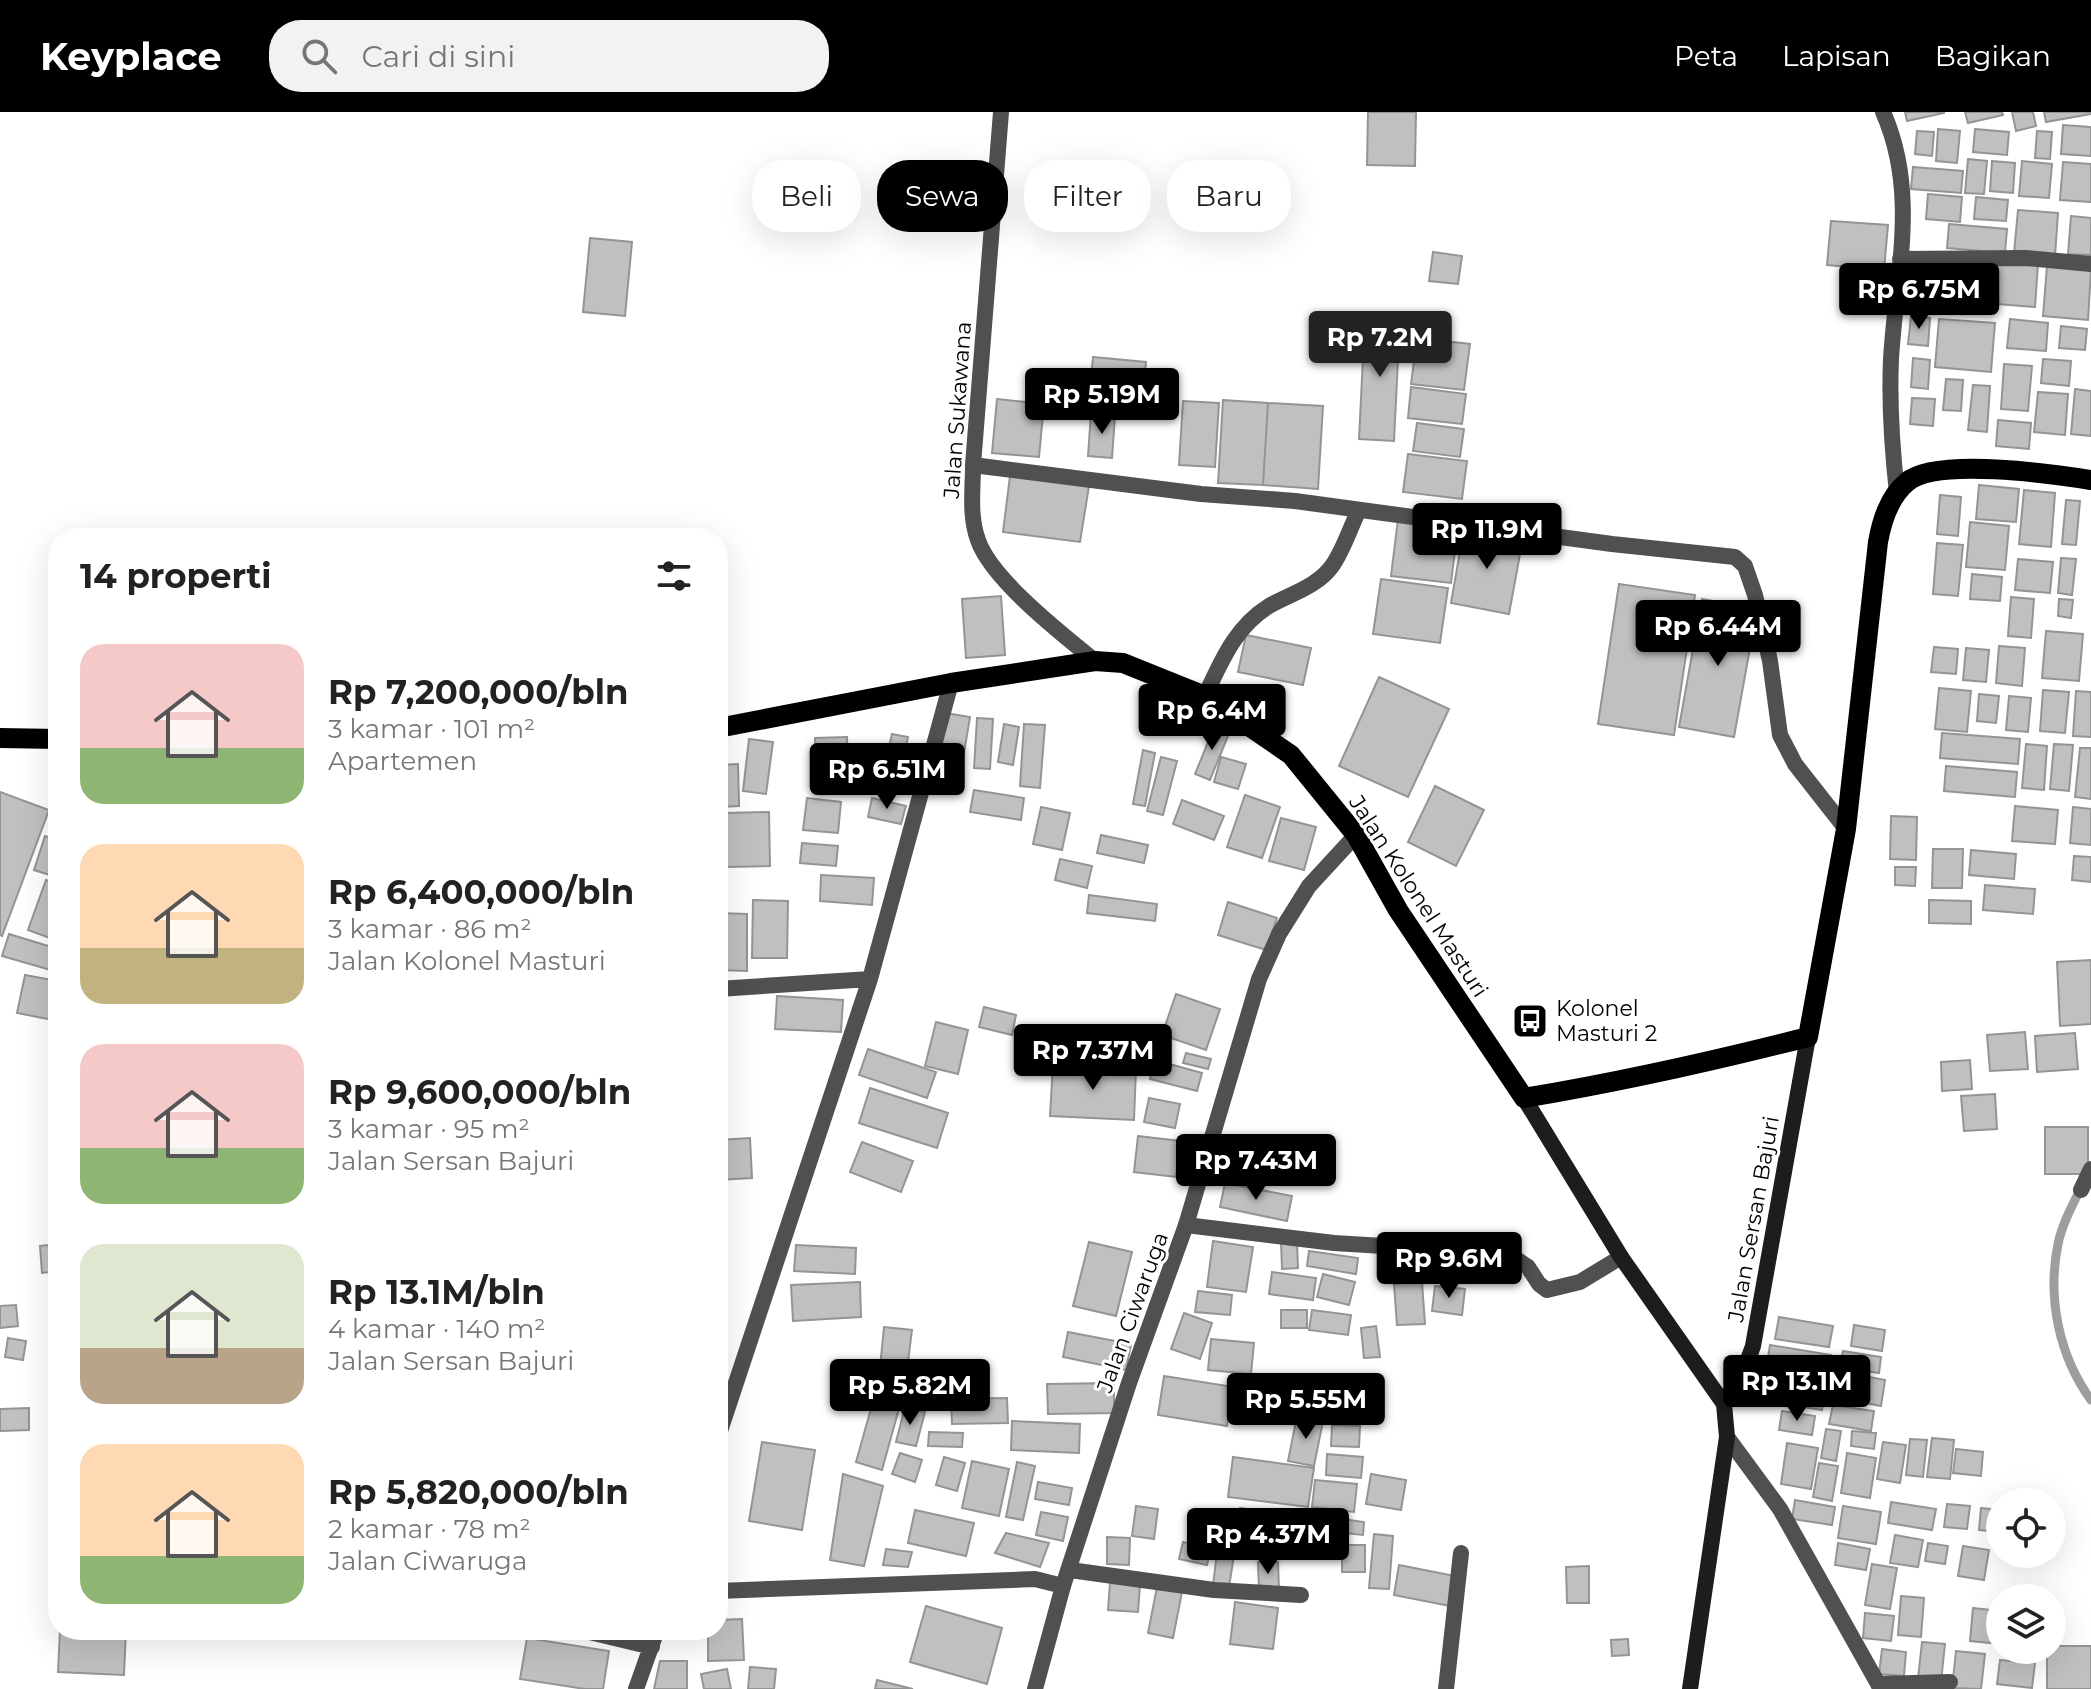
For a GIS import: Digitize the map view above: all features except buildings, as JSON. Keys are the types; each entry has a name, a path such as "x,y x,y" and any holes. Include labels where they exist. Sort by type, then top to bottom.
{"main road":[{"path":"1690,1689 1727,1437 1724,1404 1621,1257 1524,1098 1709,1063 1808,1037 1846,829 1878,542 1887,508 1897,493 1918,475 1962,468 2091,480"},
{"name":"Jalan Kolonel Masturi","path":"728,726 951,683 1095,661 1123,663 1205,696 1291,755 1356,835 1398,910 1524,1098"},
{"path":"0,738 48,739"},
{"name":"Jalan Sersan Bajuri","path":"1724,1404 1745,1368 1755,1335 1808,1037"}],"street":[{"name":"Jalan Sukawana","path":"1001,112 973,465 974,523 984,553 1027,601 1095,661"},
{"path":"1883,112 1893,134 1905,203 1891,358 1890,414 1897,493"},
{"path":"1900,259 2026,258 2091,264"},
{"path":"973,465 1729,556 1742,561 1755,595 1770,661 1780,735 1795,764 1846,829"},
{"path":"1205,696 1227,647 1247,624 1268,607 1310,585 1331,567 1359,510"},
{"path":"728,1407 870,979 951,683"},
{"name":"Jalan Ciwaruga","path":"1035,1689 1063,1586 1129,1383 1186,1225 1264,968 1279,934 1309,886 1356,835"},
{"path":"728,988 870,979"},
{"path":"2081,1190 2091,1169"},
{"path":"1186,1225 1334,1243 1482,1252 1516,1259 1528,1267 1547,1290 1580,1282 1621,1257"},
{"path":"1727,1437 1780,1509 1879,1686 1950,1682"},
{"path":"1446,1689 1461,1553"},
{"path":"1070,1570 1214,1590 1301,1595"},
{"path":"728,1591 1035,1579 1063,1586"},
{"path":"636,1689 653,1640"}],"waterway":[{"path":"2082,1186 2060,1237 2054,1285 2058,1326 2064,1346 2091,1400"}],"place":[{"name":"Kolonel Masturi 2","path":"1530,1021"}]}
